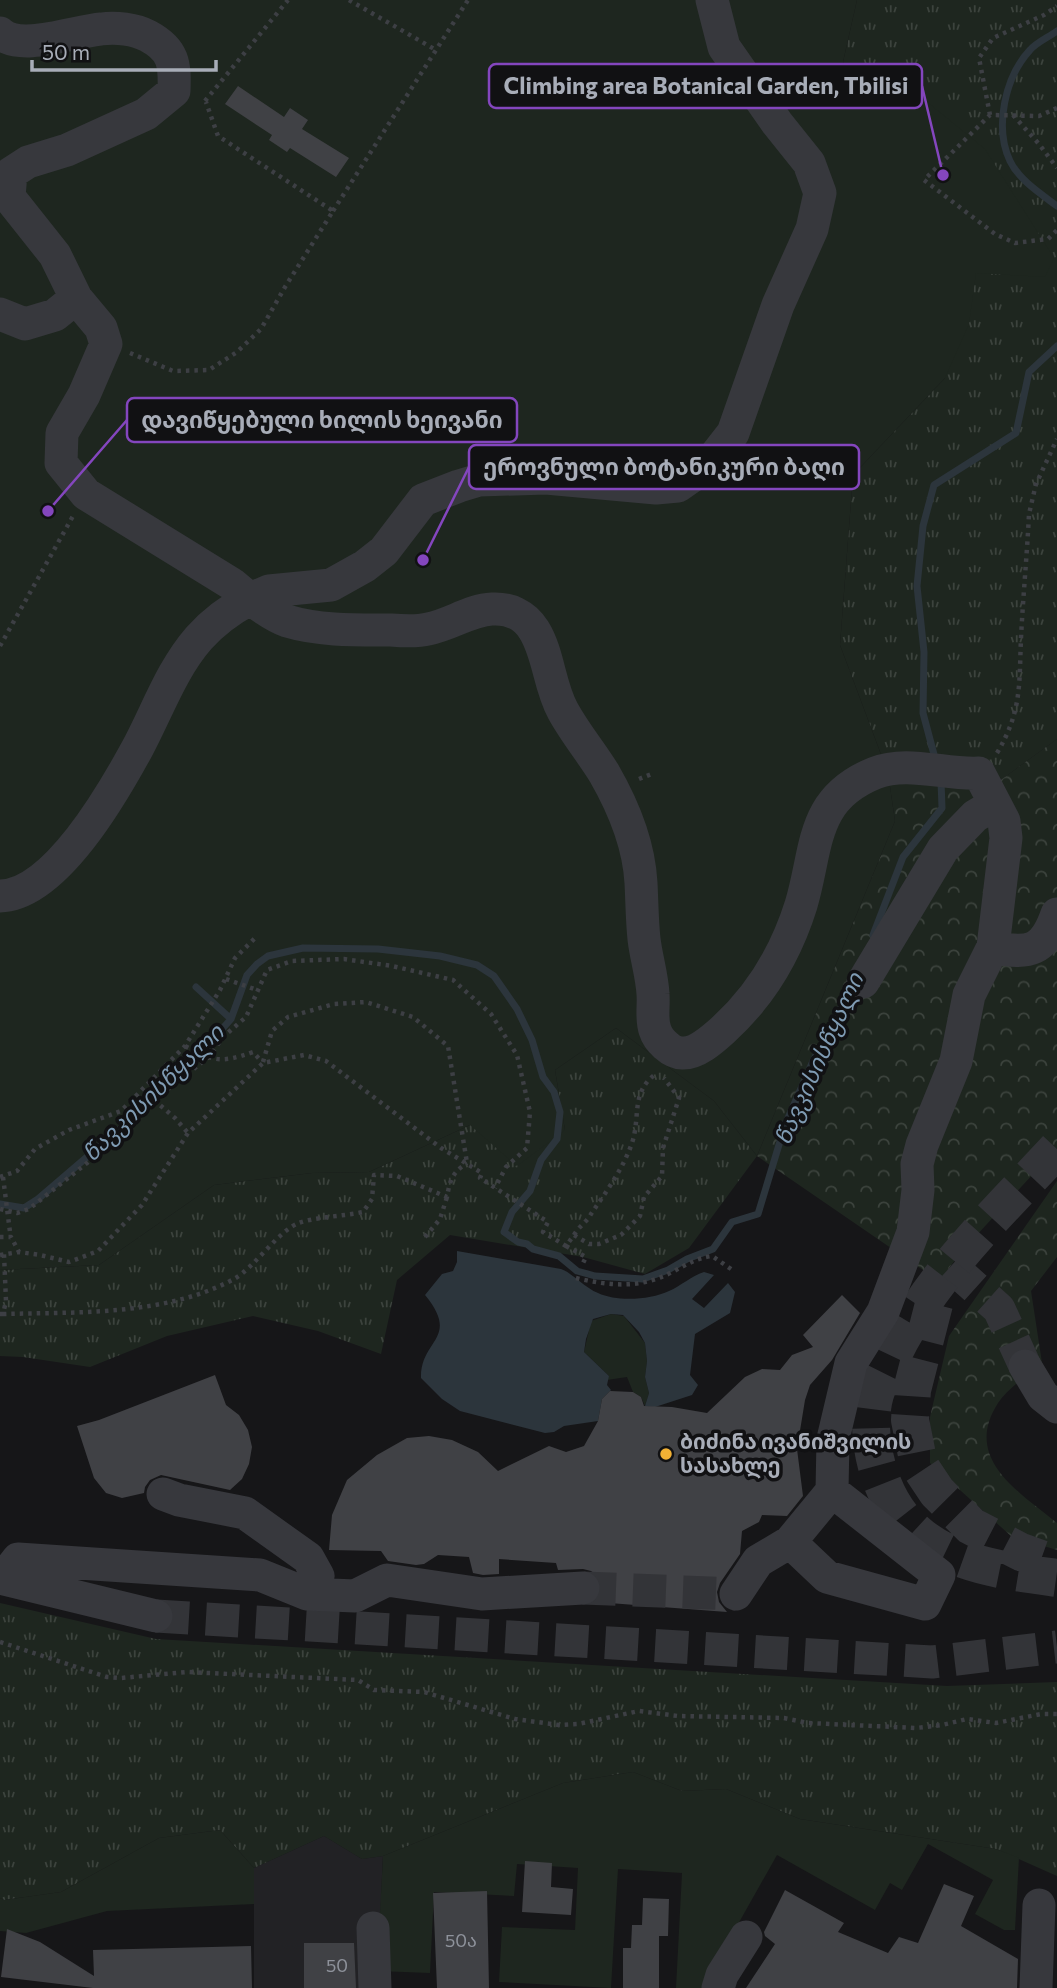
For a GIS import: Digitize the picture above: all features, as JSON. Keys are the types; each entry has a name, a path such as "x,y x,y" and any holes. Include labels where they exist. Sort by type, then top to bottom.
{"street":[{"path":"0,896 12,896 28,889 63,861 93,822 138,748 162,694 198,638 227,611 269,591 331,585 365,566 384,551 423,500 459,485 479,480 546,478 656,488 678,486 708,465 733,433 778,305 812,229 820,193 809,163 777,123 724,47 712,0"},
{"path":"0,33 5,38 35,41 102,28 138,31 168,51 175,69 174,90 146,114 67,150 28,162 11,173 9,197 55,254 76,298 101,328 106,344 84,395 62,433 61,463 86,494 232,584 271,614 288,621 337,629 423,631 445,625 476,611 509,610 523,617 535,631 562,710 604,774 628,824 638,858 645,940 653,992 652,1020 656,1034 670,1049 682,1053 714,1038 764,986 782,952 800,906 815,838 822,819 830,806 850,786 877,772 892,768 971,773 995,804 1003,821 1006,838 993,947 969,995 956,1061 922,1145 917,1164 918,1190 912,1232 883,1312 851,1363 832,1439 832,1491 790,1542 758,1561 736,1594"},
{"path":"0,314 25,324 55,315 76,298"},
{"path":"863,982 943,849 975,816 995,804"},
{"path":"993,947 1017,953 1037,947 1045,939 1057,914"},
{"path":"1025,1366 1042,1396 1057,1407"},
{"path":"790,1542 827,1577 925,1604 939,1575 832,1491"},
{"path":"163,1493 179,1500 245,1513 260,1523 308,1558 318,1576 307,1594"},
{"path":"156,1616 2,1578 18,1559 260,1575 307,1594 355,1596 387,1580 482,1594 583,1588"},
{"path":"1036,1988 1039,1905"},
{"path":"373,1928 375,1988"},
{"path":"718,1988 722,1975 746,1937"}],"path":[{"path":"206,102 288,0"},
{"path":"349,0 436,50"},
{"path":"106,344 173,371 209,370 237,352 261,329 468,0"},
{"path":"992,115 979,58 993,38 1044,15 1057,6"},
{"path":"174,90 206,102"},
{"path":"206,102 218,136 333,211"},
{"path":"1057,108 1039,116 992,115 924,180 995,234 1014,243 1048,239 1057,230"},
{"path":"1010,115 1039,144 1057,168"},
{"path":"971,773 991,763 1006,738 1020,695 1029,514 1036,484 1057,439"},
{"path":"0,646 86,494"},
{"path":"19,1252 11,1235 1,1177 17,1171 35,1149 69,1130 121,1111 185,1046 202,1022 235,958 255,938"},
{"path":"0,1209 18,1213 39,1202 87,1163 154,1100 209,1058 223,1037 246,1017 267,970 292,961 344,959 392,966 453,980 491,1014 517,1055 530,1112 527,1149 506,1167 495,1188"},
{"path":"226,979 257,990"},
{"path":"447,1197 397,1176 374,1175 372,1199 363,1212 298,1223 237,1278 200,1293 137,1308 63,1314 1,1314 6,1301 2,1254 19,1252 69,1262 98,1251 142,1205 188,1133 263,1063 272,1031 288,1017 334,1004 366,1002 413,1017 448,1046 467,1163"},
{"path":"185,1046 209,1058 226,1061 253,1052 263,1063"},
{"path":"263,1063 304,1055 326,1061 441,1148 482,1173 480,1178 548,1222 542,1232 586,1257 583,1263"},
{"path":"566,1246 581,1222 590,1217 597,1202 609,1191 632,1142 640,1091 659,1071 679,1098 663,1148 662,1176 644,1197 640,1216 621,1235 600,1244 589,1244 574,1235"},
{"path":"154,1100 188,1133"},
{"path":"425,1237 440,1219 450,1178 467,1163"},
{"path":"0,1237 11,1235"},
{"path":"576,1278 603,1285 635,1285 655,1280 688,1262 712,1256 734,1271"},
{"path":"0,1642 107,1677 187,1672 358,1680 374,1690 424,1692 516,1719 539,1723 578,1724 639,1711 678,1716 784,1718 808,1723 916,1728 967,1719 996,1723 1041,1714 1057,1714"}],"shaded area":[{"path":"457,1251 561,1269 593,1291 614,1298 634,1299 661,1294 704,1272 714,1275 692,1299 704,1308 728,1283 735,1292 730,1313 695,1334 690,1375 698,1385 692,1395 655,1407 645,1406 649,1393 645,1377 647,1361 645,1343 639,1332 623,1315 611,1314 593,1319 584,1352 609,1376 607,1385 611,1390 602,1399 598,1421 564,1426 554,1432 545,1433 460,1411 442,1399 421,1378 422,1365 439,1330 435,1310 425,1295 442,1274 453,1271 457,1262"},
{"path":"324,1836 362,1859 383,1856 377,1988 254,1988 254,1868"}],"green space":[{"path":"0,0 857,0 843,62 866,90 899,79 985,149 1054,258 1045,277 976,273 969,324 945,378 853,475 840,645 888,773 895,821 757,1156 714,1101 616,1028 555,1070 565,1130 517,1166 470,1125 369,1172 312,1173 214,1185 99,1265 0,1270"},
{"path":"857,0 1057,0 1057,739 987,790 888,773 840,645 853,475 945,378 866,91 843,62"},
{"path":"1057,739 1057,1148 963,1250 939,1281 757,1156 895,821 888,773 987,790"},
{"path":"616,1028 714,1101 757,1156 689,1248 645,1274 583,1257 450,1235 397,1280 381,1354 318,1331 253,1316 167,1336 90,1367 0,1356 0,1270 99,1265 214,1185 312,1173 369,1172 470,1125 565,1130 555,1070"},
{"path":"1057,1181 1057,1257 1031,1291 1042,1363 1002,1397 989,1423 987,1441 991,1457 1000,1472 1012,1486 1057,1523 1057,1550 1011,1536 930,1463 930,1417 949,1336"},
{"path":"611,1314 624,1316 645,1343 645,1377 649,1393 645,1406 641,1397 633,1392 627,1377 607,1380 609,1376 584,1352 591,1321"},
{"path":"0,1603 156,1639 947,1686 1057,1682 1057,1876 996,1849 800,1819 726,1789 682,1791 633,1772 563,1783 383,1856 362,1859 324,1836 254,1868 220,1830 159,1838 61,1892 4,1900 0,1898"},
{"path":"633,1772 682,1791 726,1789 800,1819 996,1849 1019,1858 1015,1930 1004,1930 975,1914 993,1880 928,1844 902,1890 890,1883 875,1910 777,1855 737,1926 732,1988 676,1988 682,1873 618,1869 611,1988 499,1982 502,1927 575,1930 578,1868 517,1864 514,1896 434,1892 430,1973 377,1971 383,1856 563,1783"},
{"path":"220,1830 254,1868 254,1904 107,1911 26,1933 0,1931 0,1898 4,1900 61,1892 159,1838"}],"building":[{"path":"238,86 284,117 290,108 308,120 302,129 349,158 336,177 290,148 287,152 269,140 272,135 225,104"},
{"name":"ბიძინა ივანიშვილის სასახლე","path":"842,1295 860,1313 832,1360 810,1385 805,1400 797,1449 803,1496 787,1516 762,1515 759,1522 742,1531 740,1554 717,1592 719,1602 727,1612 596,1602 602,1588 599,1577 583,1569 558,1570 556,1563 499,1559 499,1574 483,1575 473,1573 469,1557 438,1555 424,1564 416,1565 388,1561 381,1551 329,1550 332,1515 347,1480 377,1455 407,1438 429,1436 452,1440 478,1452 498,1471 549,1446 566,1452 584,1446 598,1421 602,1399 610,1391 633,1392 641,1397 644,1406 707,1413 745,1377 762,1369 780,1370 792,1355 813,1347 803,1335"},
{"path":"215,1375 226,1405 239,1415 248,1430 252,1447 249,1464 242,1479 230,1490 161,1475 150,1480 144,1493 122,1498 106,1493 94,1478 77,1426"},
{"path":"525,1861 552,1863 551,1887 573,1889 571,1915 522,1912"},
{"path":"944,1884 974,1896 961,1926 1018,1959 1017,1988 746,1988 775,1944 764,1932 785,1890 844,1923 838,1932 888,1953 899,1937 918,1943"},
{"path":"487,1891 489,1988 437,1988 433,1893"},
{"path":"643,1898 669,1899 668,1936 659,1936 659,1988 623,1988 623,1948 631,1948 632,1925 642,1925"},
{"path":"7,1929 40,1942 94,1976 93,1950 251,1946 252,1988 93,1988 1,1977"},
{"path":"304,1943 354,1943 356,1988 304,1988"}],"waterway":[{"name":"წავკისისწყალი","path":"1057,31 1033,47 1021,61 1008,88 1003,118 1005,148 1014,168 1031,186 1057,206"},
{"name":"წავკისისწყალი","path":"936,762 923,713 924,652 917,586 923,526 934,485 1016,433 1029,372 1057,346"},
{"name":"წავკისისწყალი","path":"873,935 903,857 942,808 941,781"},
{"name":"წავკისისწყალი","path":"0,1204 24,1208 38,1199 122,1127 145,1102 169,1084 231,1019 247,975 268,956 303,948 378,949 440,956 477,965 494,976 517,1009 532,1040 543,1077 554,1092 560,1112 557,1139 541,1160 530,1191 512,1212 504,1232 533,1249 559,1256 577,1271 595,1276 643,1279 713,1249 732,1222 758,1214 785,1125 813,1061 853,985"},
{"path":"196,987 231,1019"}],"tunnel":[{"path":"1057,1149 986,1224 921,1305 903,1334 875,1394 871,1427 873,1450 882,1482 895,1508 912,1528 932,1544 978,1564 1057,1578"},
{"path":"951,1266 999,1309 1025,1366"},
{"path":"934,1304 912,1390 910,1420 919,1465 937,1492 971,1526 1021,1552 1049,1562"},
{"path":"583,1588 736,1594"},
{"path":"156,1616 932,1662 1057,1647"}],"place":[{"name":"Climbing area Botanical Garden, Tbilisi","path":"943,175"},
{"name":"დავიწყებული ხილის ხეივანი","path":"48,511"},
{"name":"ეროვნული ბოტანიკური ბაღი","path":"423,560"},
{"name":"ბიძინა ივანიშვილის სასახლე","path":"666,1454"}]}
